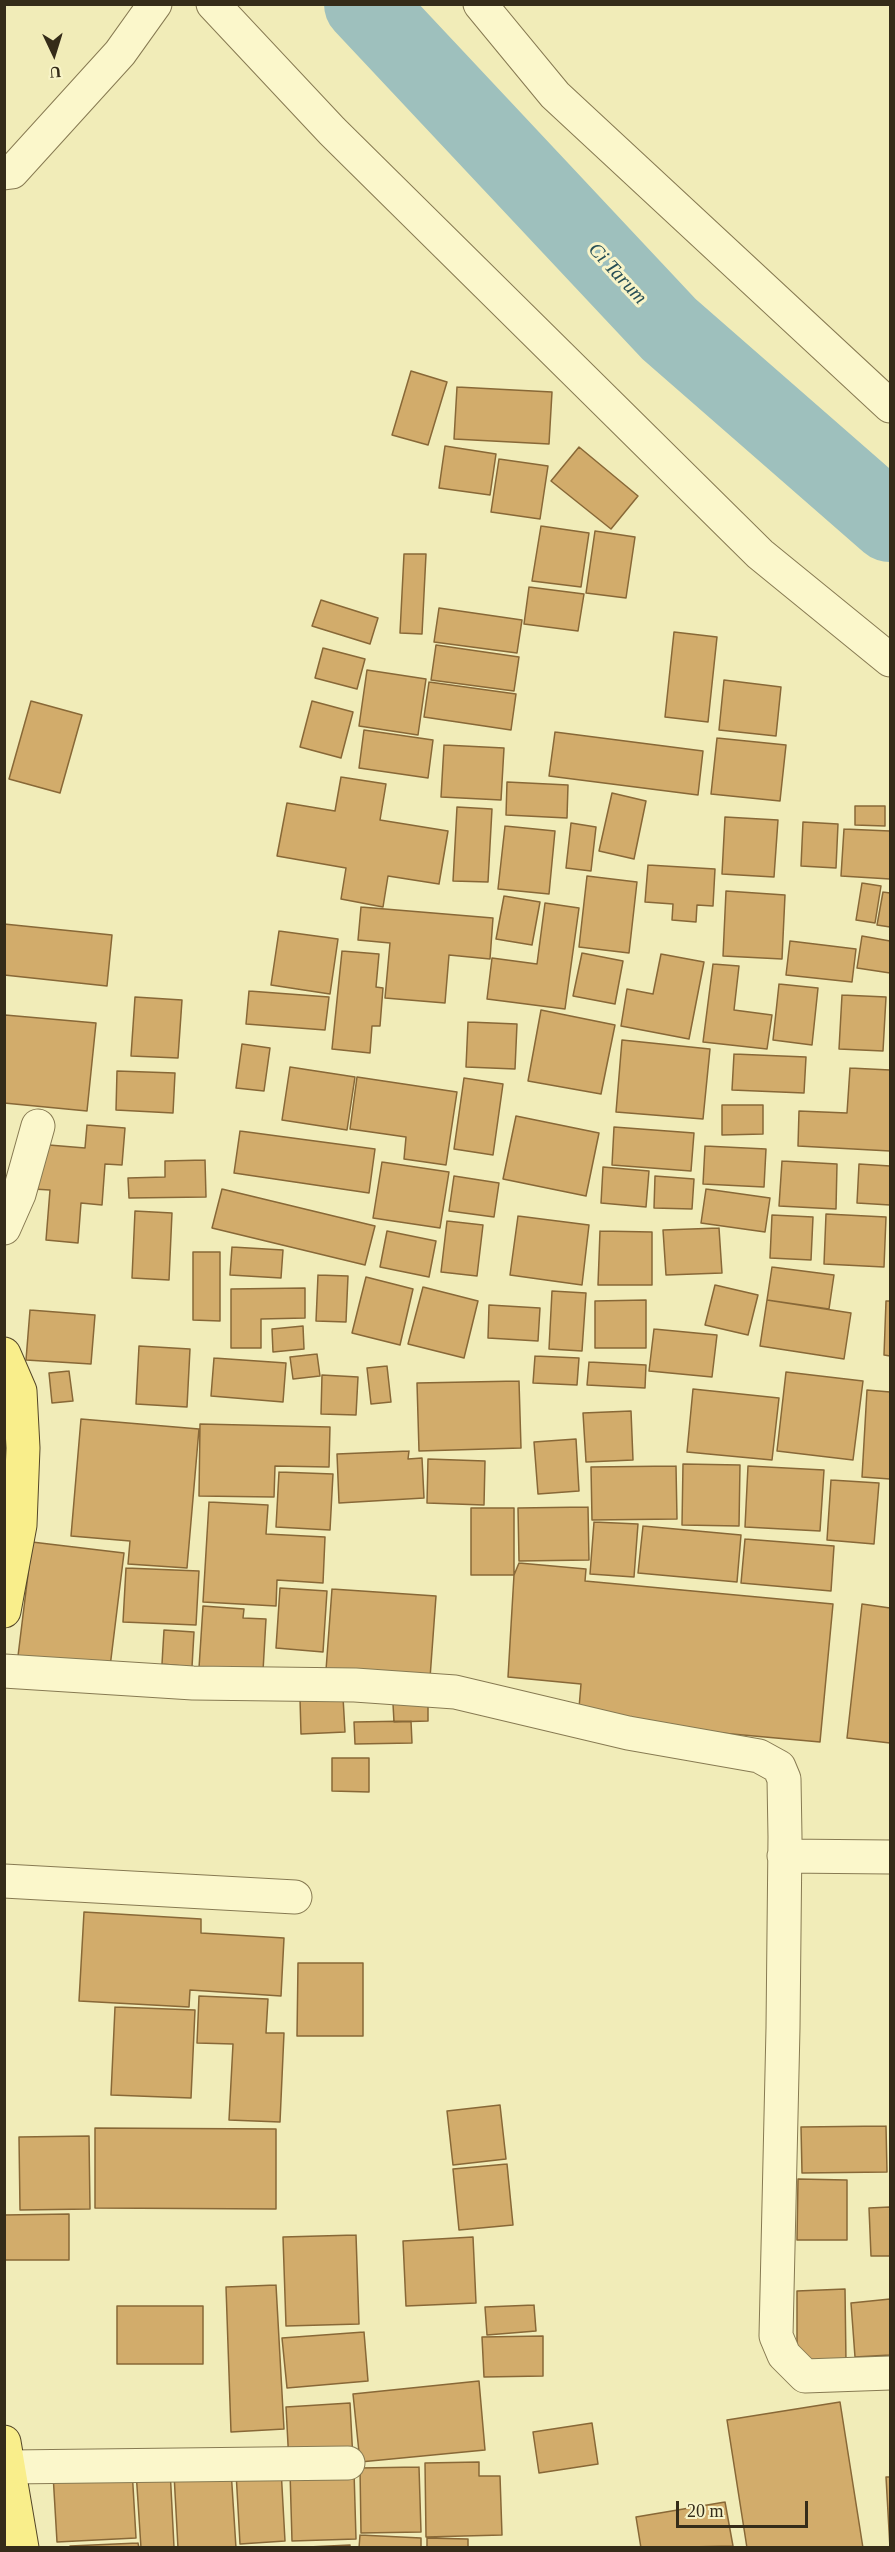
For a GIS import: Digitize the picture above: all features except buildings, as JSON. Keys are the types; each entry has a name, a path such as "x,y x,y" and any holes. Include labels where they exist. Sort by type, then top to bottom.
{"main road":[{"path":"4,1354 20,1391 23,1448 20,1525 4,1611"},
{"path":"7,2454 22,2547"}],"street":[{"path":"4,173 12,172 120,53 155,4"},
{"path":"213,4 332,131 760,554 891,660"},
{"path":"480,4 555,95 891,406"},
{"path":"4,1228 19,1194 38,1126"},
{"path":"4,1671 194,1683 355,1685 455,1692 628,1733 759,1756 779,1767 784,1779 784,1856 783,2028 776,2336 784,2355 806,2376 891,2373"},
{"path":"784,1856 891,1857"},
{"path":"4,1881 295,1897"},
{"path":"7,2454 348,2463"}],"waterway":[{"name":"Ci Tarum","path":"364,4 669,329 890,522"}]}
